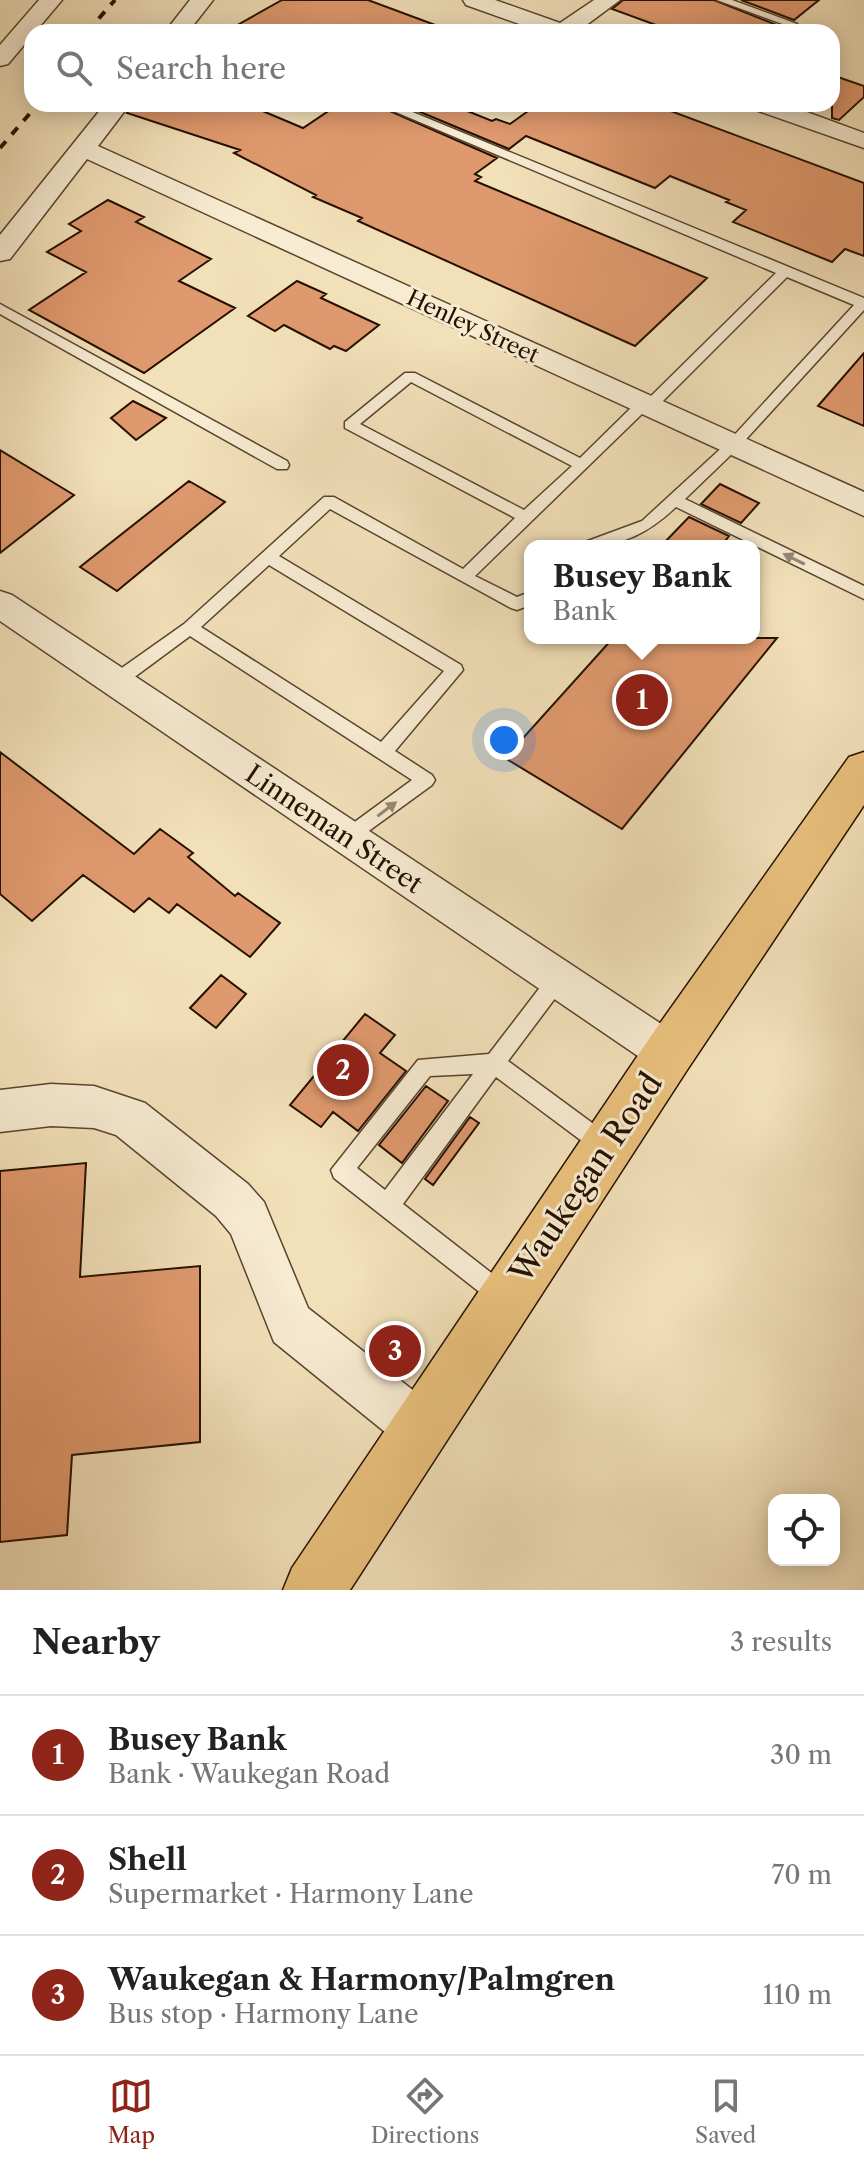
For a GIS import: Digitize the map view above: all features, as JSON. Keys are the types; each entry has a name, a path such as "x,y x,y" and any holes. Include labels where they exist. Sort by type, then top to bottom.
{"main road":[{"name":"Waukegan Road","path":"314,1590 669,1053 864,770"}],"street":[{"path":"30,24 51,0"},
{"path":"188,24 202,0"},
{"path":"474,0 540,24"},
{"path":"574,24 609,0"},
{"path":"0,59 24,31"},
{"path":"0,253 112,112"},
{"path":"784,112 864,141"},
{"name":"Henley Street","path":"83,148 864,505"},
{"name":"Linneman Street","path":"0,604 669,1053"},
{"path":"0,1111 51,1105 94,1107 129,1118 232,1200 248,1218 291,1325 419,1427"}],"lane":[{"path":"723,0 792,24"},
{"path":"402,112 863,303 733,445 647,525 607,540"},
{"path":"464,577 785,271"},
{"path":"0,308 282,465"},
{"path":"526,517 350,425 410,376 582,465"},
{"path":"674,500 756,540"},
{"path":"115,682 190,628 329,501 464,577 517,604 524,601"},
{"path":"760,542 864,593"},
{"path":"268,557 455,670 383,752"},
{"path":"190,628 426,780 348,838"},
{"path":"388,1205 558,979"},
{"path":"506,1298 342,1170 425,1067 494,1063 607,1146"}],"building":[{"path":"282,0 368,0 433,24 239,24"},
{"path":"623,0 714,0 774,24 653,24 612,9"},
{"path":"741,0 819,0 794,20"},
{"path":"840,78 864,86 864,97 839,120 832,118 832,112 840,112"},
{"path":"265,112 303,128 327,112 392,112 497,158 475,174 481,177 475,181 707,278 635,346 358,221 362,218 313,197 316,195 234,153 240,150 127,113"},
{"path":"420,112 470,112 510,124 527,112 673,112 864,183 864,256 845,249 832,262 733,222 746,210 670,176 655,188 526,136 509,149"},
{"path":"108,200 144,217 136,222 211,259 179,281 235,308 144,373 29,310 86,272 47,252 81,231 69,224"},
{"path":"297,281 326,294 321,298 379,325 346,351 334,346 330,349 284,325 275,331 248,316"},
{"path":"864,353 864,426 818,406"},
{"path":"133,401 166,418 136,440 111,418"},
{"path":"0,450 74,495 0,553"},
{"path":"189,481 225,502 117,591 80,567"},
{"path":"720,484 759,503 741,523 701,504"},
{"path":"689,517 729,536 726,540 667,540"},
{"path":"760,638 777,638 622,829 505,758 608,644 760,644"},
{"path":"0,752 134,854 160,829 193,853 188,857 235,896 238,893 280,923 250,957 177,904 169,913 149,898 134,912 83,875 32,921 0,894"},
{"path":"221,975 246,994 216,1028 190,1008"},
{"path":"365,1014 395,1035 380,1053 406,1071 358,1131 333,1112 321,1127 290,1105"},
{"path":"426,1086 448,1101 402,1163 379,1145"},
{"path":"470,1117 479,1123 433,1185 425,1179"},
{"path":"86,1163 80,1277 200,1266 200,1442 72,1455 67,1535 0,1542 0,1171"}],"railway":[{"path":"94,24 115,0"},
{"path":"0,148 31,112"}],"place":[{"name":"Busey Bank","path":"642,700"},
{"name":"Shell","path":"343,1070"},
{"name":"Waukegan & Harmony/Palmgren","path":"395,1351"}]}
